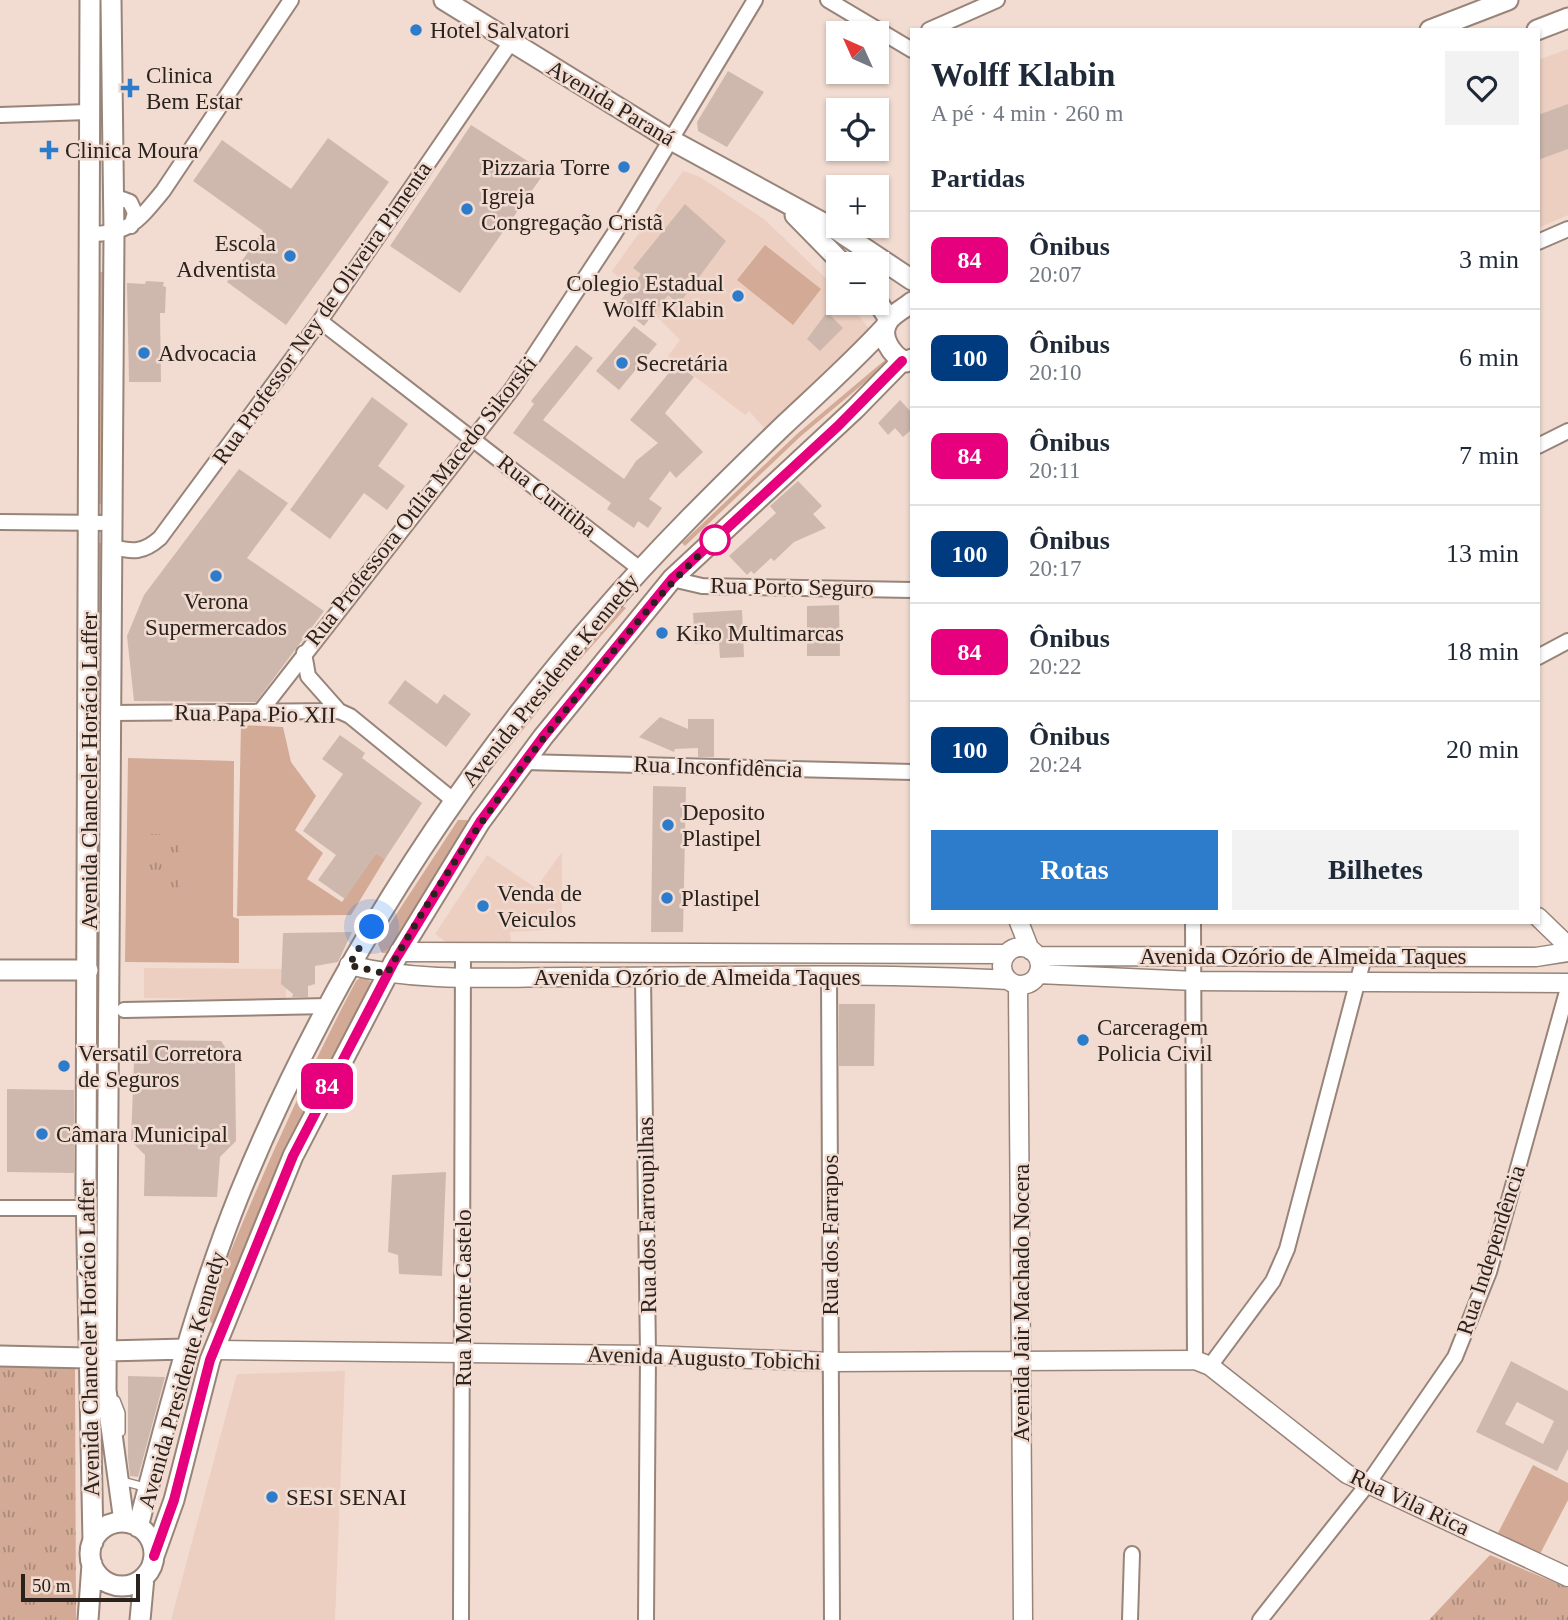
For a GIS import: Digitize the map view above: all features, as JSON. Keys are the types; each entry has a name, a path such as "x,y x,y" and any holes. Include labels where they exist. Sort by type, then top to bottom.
{"main road":[{"name":"Avenida Chanceler Horácio Laffer","path":"90,0 88,1208 101,1357 120,1481 131,1525"},
{"name":"Avenida Chanceler Horácio Laffer","path":"93,1542 101,1357 111,972 111,523 123,230 112,201 111,0"},
{"name":"Avenida Paraná","path":"444,0 671,140 841,232 910,278"},
{"path":"1435,28 1507,0"},
{"path":"1540,29 1568,18"},
{"path":"88,201 112,201"},
{"name":"Avenida Paraná","path":"782,202 831,252"},
{"name":"Avenida Presidente Kennedy","path":"131,1525 148,1488 184,1354 239,1195 349,965 419,849 510,721 640,569 721,486 852,362 887,322 910,304"},
{"path":"884,315 887,322 887,344 908,363"},
{"name":"Avenida Presidente Kennedy","path":"154,1556 174,1500 214,1350 293,1156 387,974 480,822 524,762 672,579 908,363"},
{"path":"0,970 88,970 95,983 111,972"},
{"path":"0,1356 184,1354"},
{"path":"88,1620 93,1542 105,1528 131,1525 152,1545 154,1556 144,1577 140,1620"},
{"path":"92,1564 101,1578 115,1585 128,1586 144,1577"}],"street":[{"path":"89,234 123,230 163,191 291,0"},
{"name":"Rua Professora Otília Macedo Sikorski","path":"260,712 512,389 614,234 755,0"},
{"path":"828,0 908,43"},
{"path":"934,28 997,0"},
{"name":"Rua Professor Ney de Oliveira Pimenta","path":"112,547 146,550 160,538 320,321 511,42"},
{"path":"0,115 88,112"},
{"path":"1540,241 1568,229"},
{"name":"Rua Curitiba","path":"320,321 640,569"},
{"path":"1540,445 1568,431"},
{"path":"0,522 111,523"},
{"name":"Rua Porto Seguro","path":"672,579 702,586 910,590"},
{"path":"1540,656 1568,641"},
{"path":"304,653 308,676 339,711"},
{"name":"Rua Papa Pio XII","path":"111,713 339,711 350,716 453,800"},
{"name":"Rua Inconfidência","path":"524,762 910,772"},
{"path":"1540,919 1568,946"},
{"path":"1013,983 1032,981 1038,974 1021,952 1018,924"},
{"path":"1193,924 1203,1363"},
{"name":"Avenida Ozório de Almeida Taques","path":"400,952 1021,952 1193,957 1536,957 1568,952"},
{"name":"Rua Monte Castelo","path":"461,1620 463,952"},
{"name":"Avenida Jair Machado Nocera","path":"1021,952 1002,967 1013,983 1022,1362 1023,1620"},
{"path":"1203,1363 1273,1281 1287,1249 1364,957"},
{"name":"Avenida Ozório de Almeida Taques","path":"349,965 387,974 829,976 1013,983"},
{"name":"Avenida Ozório de Almeida Taques","path":"1038,974 1195,981 1568,986"},
{"name":"Rua dos Farrapos","path":"829,976 832,1620"},
{"name":"Rua dos Farroupilhas","path":"643,977 648,1355 646,1620"},
{"name":"Rua Independência","path":"1260,1620 1367,1485 1455,1357 1472,1322 1489,1272 1568,986"},
{"path":"124,1010 329,1006"},
{"path":"0,1208 88,1208"},
{"name":"Avenida Augusto Tobichi","path":"214,1350 648,1355 831,1362 1203,1363"},
{"name":"Rua Vila Rica","path":"1203,1363 1317,1451 1367,1485 1398,1495 1568,1577"},
{"path":"1130,1620 1132,1554"}],"lane":[{"path":"120,1481 148,1488"}],"shaded area":[{"path":"1568,49 1568,215 1540,227 1540,59"},
{"name":"Colegio Estadual Wolff Klabin","path":"683,171 700,177 764,219 826,278 826,315 858,315 870,330 764,428 749,411 745,415 668,356 680,340 612,271"},
{"path":"562,852 562,929 510,932 511,943 446,942 435,934 487,855 536,888"},
{"path":"144,968 286,969 286,1000 144,998"},
{"name":"SESI SENAI","path":"345,1371 335,1620 171,1620 237,1374"}],"green space":[{"path":"765,245 821,289 793,325 737,280"},
{"path":"99,272 106,272 105,504 98,504"},
{"path":"885,360 888,363 801,436 685,546 682,543 797,434"},
{"path":"96,543 103,543 101,699 95,699"},
{"path":"621,605 626,608 575,665 477,787 474,785 549,687"},
{"path":"241,725 283,727 291,762 316,796 295,830 323,853 307,879 342,902 376,853 385,859 351,915 237,916"},
{"path":"128,758 234,761 233,917 239,919 239,963 125,962"},
{"path":"458,820 467,820 470,824 390,953 382,953 378,944 384,933"},
{"path":"143,834 180,834 180,894 142,894"},
{"path":"362,976 371,982 372,992 219,1324 211,1323 206,1312 258,1186 315,1062 356,981"},
{"path":"0,1365 75,1365 76,1620 0,1620"},
{"path":"1533,1465 1568,1483 1568,1500 1540,1554 1498,1533"},
{"path":"1490,1555 1568,1588 1568,1620 1429,1620"}],"building":[{"path":"728,71 764,92 727,147 698,131 697,122"},
{"path":"1568,104 1568,149 1540,159 1540,114"},
{"name":"Igreja Congregação Cristã","path":"471,125 545,172 460,293 390,246"},
{"name":"Escola Adventista","path":"328,138 389,182 286,325 227,282 263,231 193,181 222,140 291,189"},
{"path":"685,204 726,241 679,304 668,295 644,326 617,305 641,274 633,268"},
{"path":"146,281 164,282 163,286 166,287 165,313 160,313 161,382 129,382 127,283 145,284"},
{"path":"826,313 843,328 820,351 807,339"},
{"name":"Secretária","path":"634,326 657,344 619,390 596,371"},
{"path":"576,345 593,358 543,420 624,479 636,461 658,443 630,420 677,363 694,377 665,413 703,452 676,478 670,471 649,499 662,508 648,528 638,521 634,528 607,509 611,503 513,433 534,404 531,401"},
{"path":"372,397 408,424 378,466 405,486 387,510 364,493 330,539 290,510"},
{"path":"900,400 910,411 910,431 903,437 895,428 888,435 878,423"},
{"name":"Verona Supermercados","path":"239,469 288,503 247,558 324,611 256,702 134,701 127,636 144,595"},
{"path":"798,481 822,506 813,514 826,528 794,542 774,561 771,558 754,574 751,571 747,575 729,556 776,513 770,506"},
{"path":"839,605 840,656 807,656 807,606"},
{"path":"742,610 744,657 720,658 719,643 695,644 693,613"},
{"path":"405,680 437,704 444,694 471,714 446,747 388,703"},
{"path":"660,717 688,729 688,719 714,719 714,757 698,757 698,748 675,749 674,752 639,737"},
{"path":"340,735 365,753 362,758 422,803 385,859 376,853 345,899 318,880 336,855 303,831 343,774 322,759"},
{"path":"653,786 686,787 683,932 651,932"},
{"path":"352,932 338,962 315,966 315,984 308,986 308,997 292,997 293,994 281,984 283,933"},
{"path":"839,1004 875,1004 874,1066 839,1066"},
{"path":"147,1040 221,1041 235,1061 236,1141 220,1157 217,1197 144,1196 145,1155 131,1141 134,1061"},
{"name":"Câmara Municipal","path":"7,1089 74,1090 74,1173 7,1172"},
{"path":"446,1172 442,1276 399,1274 398,1255 388,1252 392,1175"},
{"path":"1511,1361 1568,1391 1568,1449 1557,1471 1476,1432","holes":["1517,1402 1554,1421 1543,1444 1505,1424"]},
{"path":"128,1376 165,1377 138,1477 130,1476 128,1458"}],"bus line":[{"name":"84","path":"154,1556 174,1500 210,1360 293,1156 394,962 480,822 543,737 672,579 838,426 902,361"}],"place":[{"name":"Hotel Salvatori","path":"416,30"},
{"name":"Clinica Bem Estar","path":"130,88"},
{"name":"Clinica Moura","path":"49,150"},
{"name":"Pizzaria Torre","path":"624,167"},
{"name":"Igreja Congregação Cristã","path":"467,209"},
{"name":"Escola Adventista","path":"290,256"},
{"name":"Colegio Estadual Wolff Klabin","path":"738,296"},
{"name":"Advocacia","path":"144,353"},
{"name":"Secretária","path":"622,363"},
{"name":"Verona Supermercados","path":"216,576"},
{"name":"Kiko Multimarcas","path":"662,633"},
{"name":"Deposito Plastipel","path":"668,825"},
{"name":"Plastipel","path":"667,898"},
{"name":"Venda de Veiculos","path":"483,906"},
{"name":"Carceragem Policia Civil","path":"1083,1040"},
{"name":"Versatil Corretora de Seguros","path":"64,1066"},
{"name":"Câmara Municipal","path":"42,1134"},
{"name":"SESI SENAI","path":"272,1497"}],"route":[{"path":"372,927 349,965 387,974 480,822 524,762 672,579 715,540"}]}
